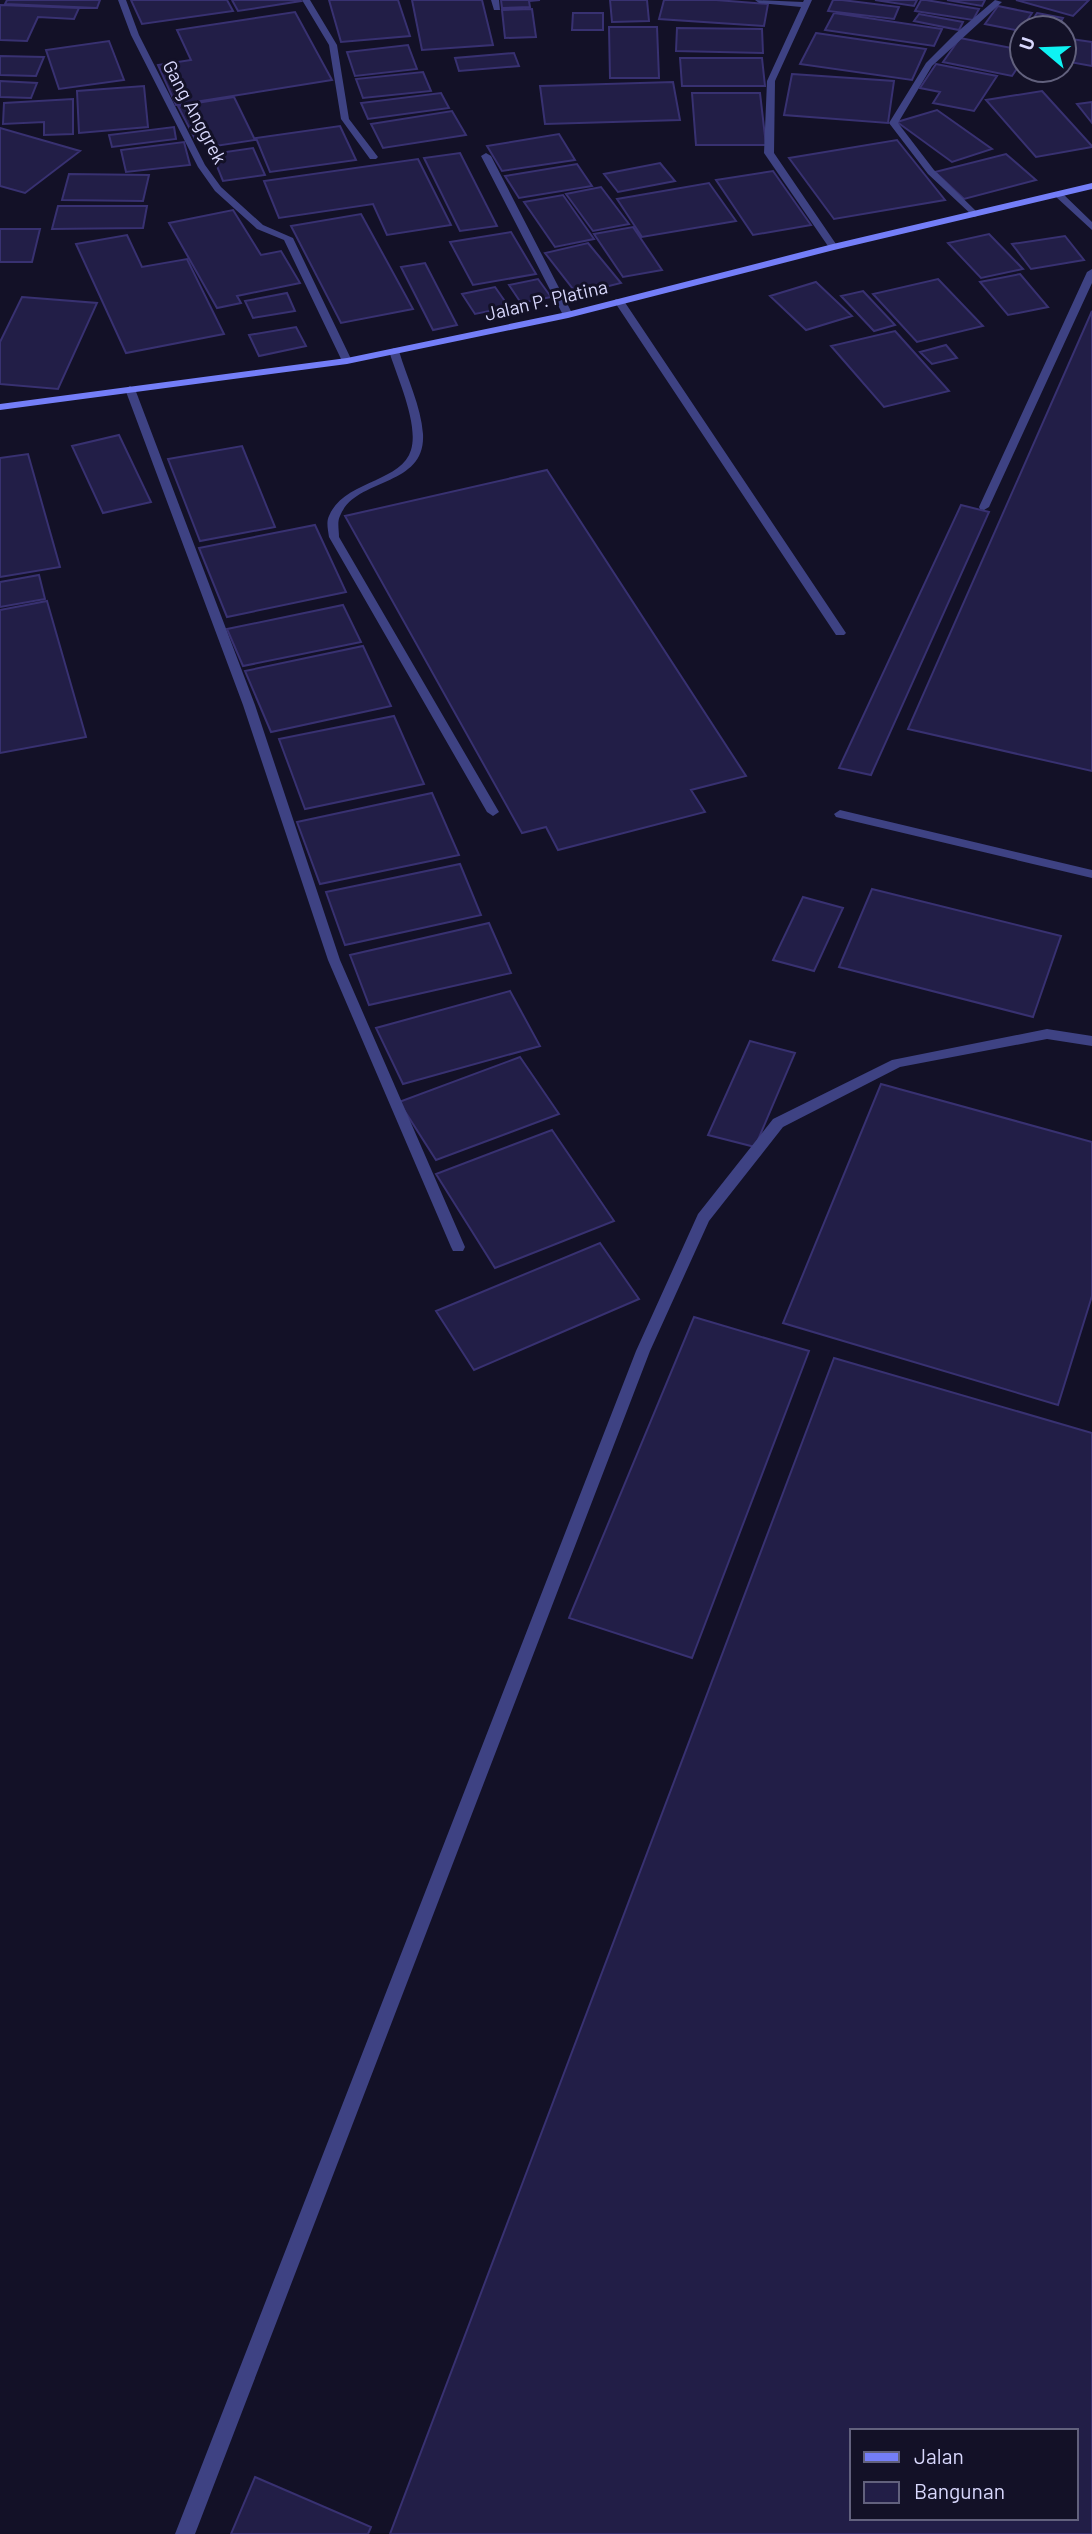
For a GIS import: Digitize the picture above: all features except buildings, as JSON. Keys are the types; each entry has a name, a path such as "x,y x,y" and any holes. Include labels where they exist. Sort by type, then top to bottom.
{"street":[{"name":"Gang Anggrek","path":"122,0 135,35 201,165 218,189 260,227 288,238 347,361"},
{"path":"306,0 332,45 345,119 373,157"},
{"path":"759,0 806,3 771,81 769,153 833,247"},
{"path":"974,214 931,172 893,122 929,65 998,2"},
{"path":"486,156 568,315"},
{"name":"Jalan P. Platina","path":"0,407 347,361 568,315 833,247 1092,186"},
{"path":"1058,194 1092,227"},
{"path":"984,507 1092,272"},
{"path":"619,302 840,633"},
{"path":"394,351 418,436 416,451 404,470 348,495 333,517 334,537 493,812"},
{"path":"130,389 249,705 334,960 458,1247"},
{"path":"840,814 1092,874"},
{"path":"185,2534 643,1351 703,1218 778,1124 898,1063 1047,1034 1092,1041"}]}
